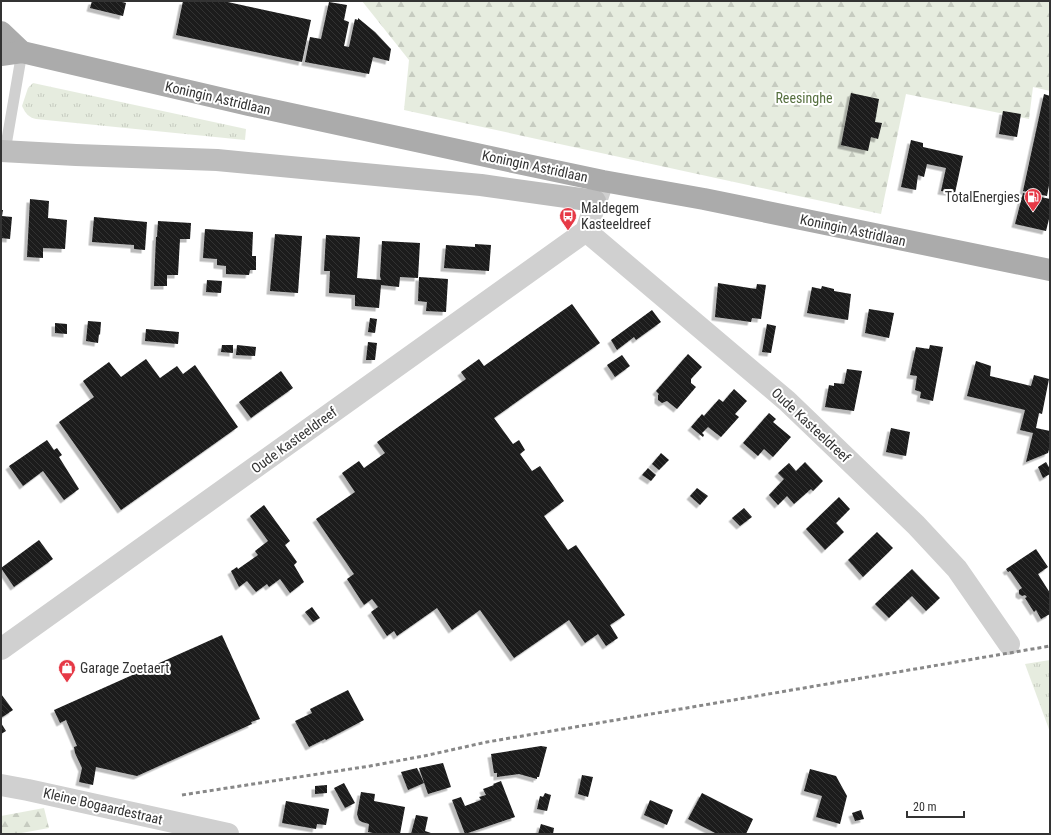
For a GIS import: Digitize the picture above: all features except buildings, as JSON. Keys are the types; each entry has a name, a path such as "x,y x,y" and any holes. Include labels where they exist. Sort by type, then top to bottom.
{"main road":[{"path":"1,32 22,52"},
{"name":"Koningin Astridlaan","path":"1,55 22,52 249,105 603,181 704,199 1050,270"},
{"name":"Koningin Astridlaan","path":"3,151 224,161 481,185 595,201"}],"street":[{"path":"586,230 603,181"},
{"name":"Oude Kasteeldreef","path":"1,649 586,230 787,401 916,525 957,569 1009,644"},
{"name":"Kleine Bogaardestraat","path":"1,785 228,834"}],"lane":[{"path":"3,151 22,52"}],"green space":[{"name":"Reesinghe","path":"362,1 1050,1 1050,91 1033,87 1029,119 906,94 881,214 404,110 409,60"},
{"path":"33,83 246,129 245,140 36,119 28,115 22,106 28,88"},
{"path":"1050,660 1050,732 1025,664"},
{"path":"44,808 49,828 16,834 1,834 1,816"}],"railway":[{"path":"182,795 370,766 487,742 1050,646"}],"place":[{"name":"TotalEnergies","path":"1033,212"},
{"name":"Maldegem Kasteeldreef","path":"568,231"},
{"name":"Garage Zoetaert","path":"67,683"}]}
